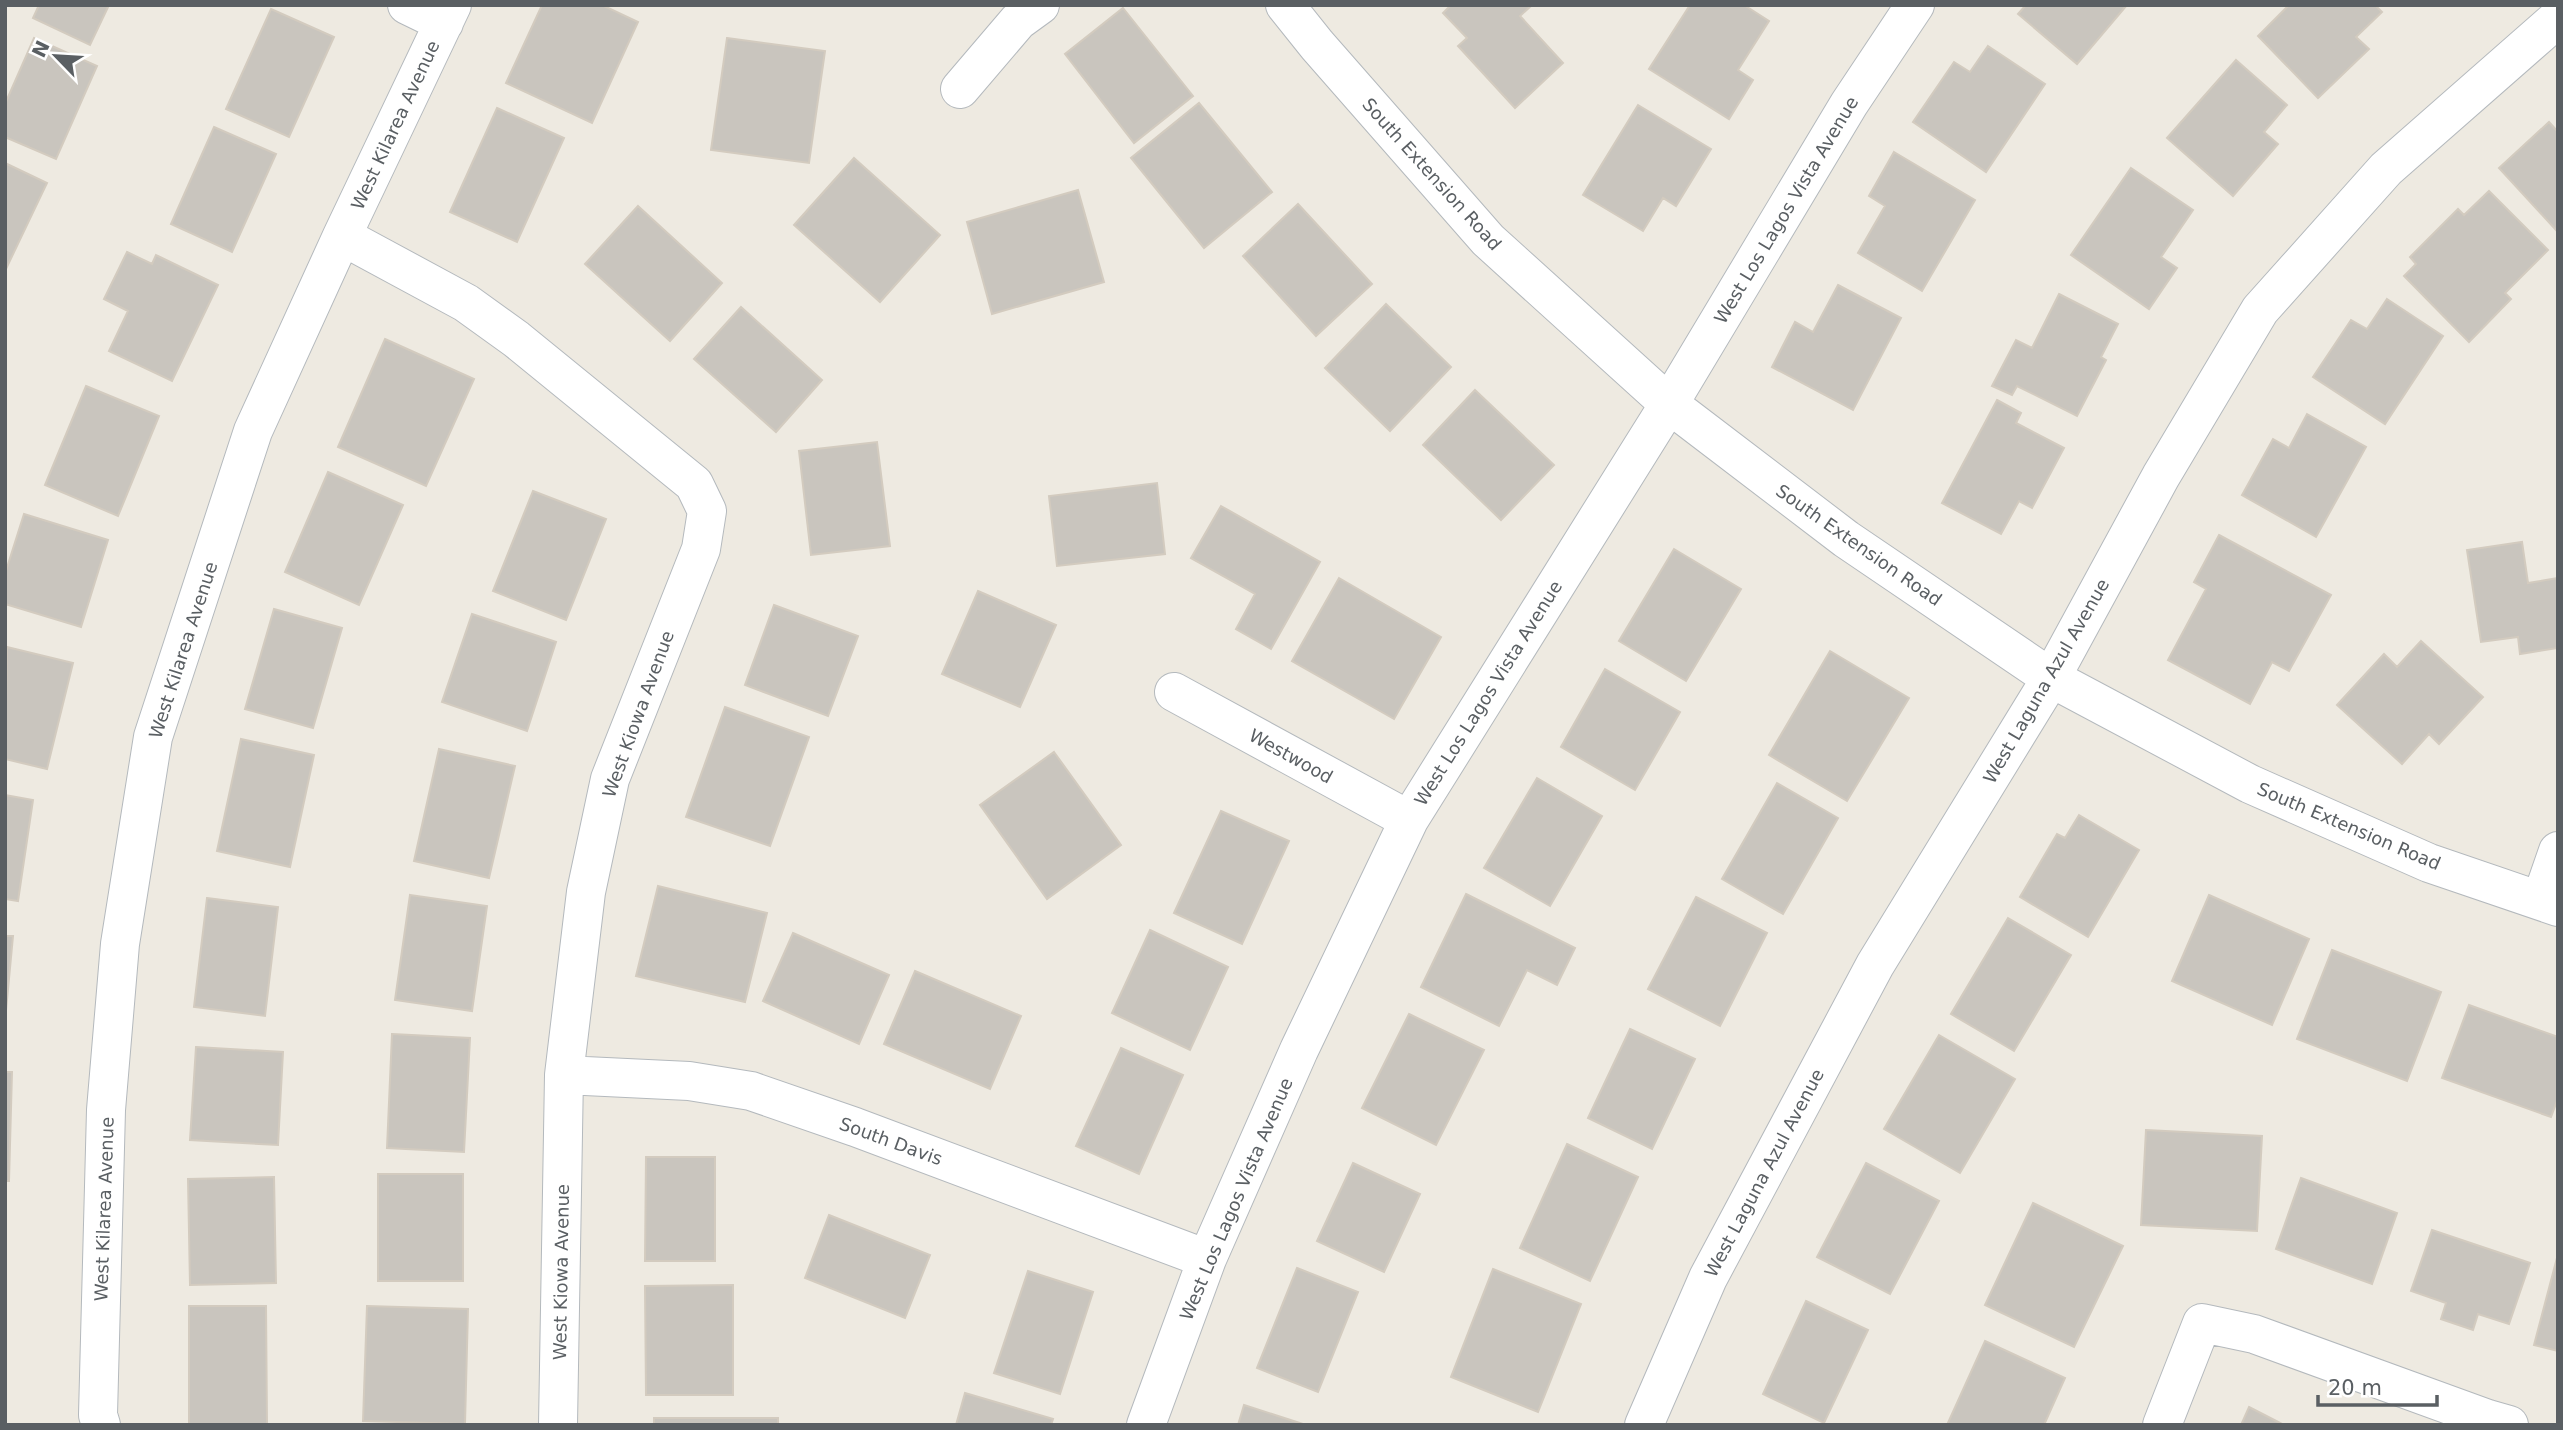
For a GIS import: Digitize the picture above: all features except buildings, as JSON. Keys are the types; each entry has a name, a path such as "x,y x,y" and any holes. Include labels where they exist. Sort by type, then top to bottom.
{"street":[{"path":"407,5 448,14"},
{"path":"960,89 1018,21 1040,5"},
{"name":"South Extension Road","path":"1285,5 1488,240 1669,404 1846,540 2051,678 2250,784 2429,863 2549,904"},
{"name":"West Los Lagos Vista Avenue","path":"1146,1425 1207,1259 1305,1038 1409,820 1669,404 1849,104 1915,5"},
{"name":"West Kilarea Avenue","path":"102,1425 98,1415 106,1110 120,944 153,737 254,431 342,236 448,14"},
{"name":"West Laguna Azul Avenue","path":"1644,1425 1708,1278 1875,965 2051,678 2161,476 2260,310 2386,169 2558,18"},
{"name":"West Kiowa Avenue","path":"342,236 466,303 516,339 694,484 707,511 701,549 610,779 586,892 564,1075 558,1425"},
{"name":"Westwood","path":"1174,692 1409,820"},
{"path":"2549,904 2558,852"},
{"name":"South Davis","path":"564,1075 689,1081 751,1091 1207,1259"},
{"path":"2162,1425 2202,1323 2254,1334 2509,1425"}]}
